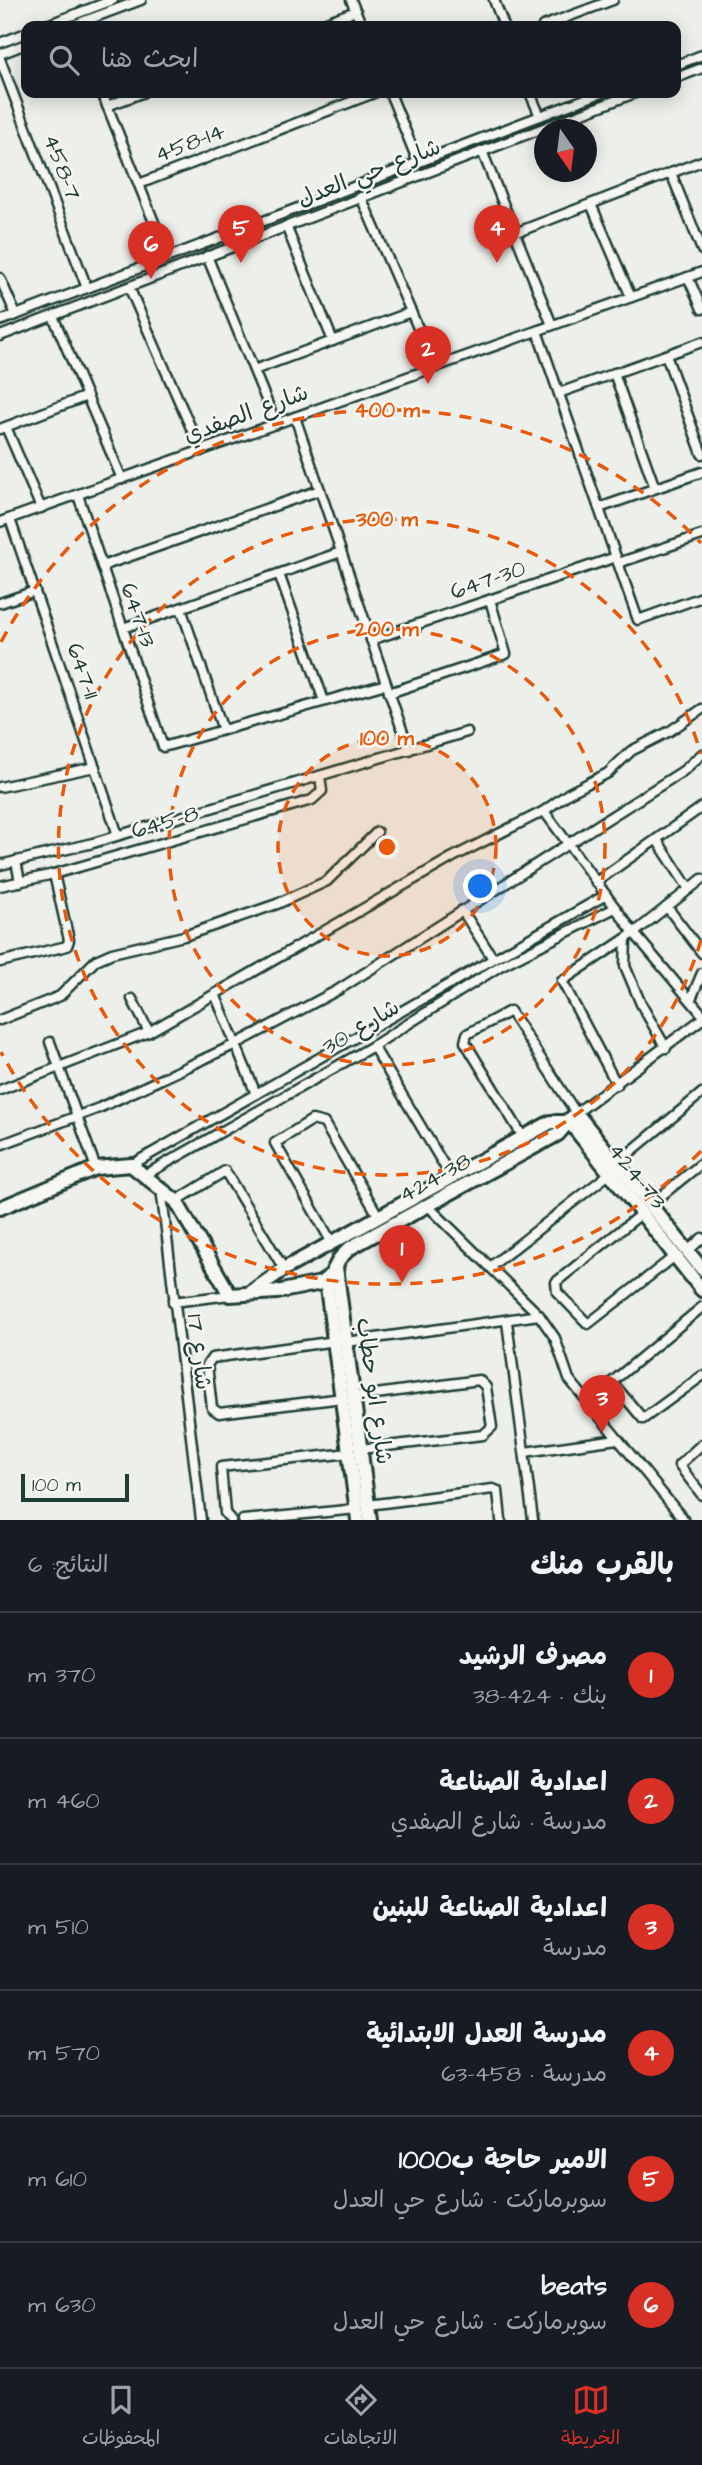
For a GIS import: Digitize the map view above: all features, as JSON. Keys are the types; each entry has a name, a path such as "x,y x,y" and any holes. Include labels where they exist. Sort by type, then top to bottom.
{"street":[{"path":"57,21 113,0"},
{"path":"85,21 141,0"},
{"path":"351,0 360,21"},
{"path":"494,0 502,21"},
{"path":"556,21 613,0"},
{"path":"328,21 356,10"},
{"path":"0,43 21,35"},
{"path":"0,57 21,46"},
{"path":"681,63 702,55"},
{"name":"458-7","path":"0,57 88,288"},
{"path":"681,76 702,68"},
{"path":"104,98 167,257"},
{"path":"107,106 129,98"},
{"name":"458-14","path":"139,184 361,98"},
{"path":"392,98 418,162"},
{"path":"532,98 540,116"},
{"path":"587,98 591,109"},
{"name":"شارع حي العدل","path":"0,321 587,98"},
{"name":"شارع حي العدل","path":"0,336 621,98"},
{"path":"482,151 552,325"},
{"path":"515,233 702,161"},
{"path":"671,173 702,250"},
{"path":"361,197 435,367"},
{"path":"591,204 631,297"},
{"path":"249,226 254,238"},
{"path":"286,226 333,341"},
{"path":"207,256 276,424"},
{"name":"شارع الصفدي","path":"0,522 702,272"},
{"path":"688,277 702,309"},
{"path":"0,278 16,315"},
{"path":"129,287 201,451"},
{"path":"254,370 411,312"},
{"path":"53,316 122,479"},
{"path":"537,331 638,620 702,597"},
{"path":"559,393 702,342"},
{"path":"666,355 702,454"},
{"path":"614,373 655,488"},
{"path":"41,508 3,428 87,396"},
{"path":"295,417 409,750"},
{"path":"599,508 702,472"},
{"path":"102,566 320,490"},
{"name":"647-13","path":"78,495 163,747 223,730"},
{"name":"647-11","path":"10,519 118,835"},
{"name":"647-30","path":"371,640 490,600 702,535"},
{"path":"123,628 341,552"},
{"path":"279,573 324,701"},
{"path":"0,603 35,591"},
{"path":"181,608 223,730 324,701 388,688 500,658 506,654 505,647 490,600"},
{"path":"0,1090 149,1032 453,857 544,811 569,793 608,773 631,751 670,732 702,709"},
{"name":"645-8","path":"0,865 118,835 467,732"},
{"path":"0,1145 77,1116 236,1044 338,990 682,771 702,754"},
{"path":"0,787 95,767"},
{"name":"645-8","path":"0,886 54,874 312,800 322,791 320,776"},
{"path":"596,882 702,807"},
{"path":"544,811 615,908 630,936 702,1014"},
{"path":"0,1020 60,996 96,960 112,953 184,936 277,904 327,881 377,832"},
{"path":"657,840 689,889"},
{"path":"16,861 20,882"},
{"path":"0,962 67,946 69,940 54,874"},
{"path":"617,1085 562,981 630,936 702,879"},
{"name":"شارع 30","path":"0,1208 96,1168 131,1165 492,957 606,895"},
{"path":"667,907 702,953"},
{"name":"شارع 30","path":"145,1175 373,1046 500,966 615,908"},
{"path":"462,910 492,957"},
{"path":"630,936 625,966 640,1004 666,1048"},
{"path":"691,999 702,973"},
{"path":"215,994 256,1094"},
{"path":"132,999 149,1032"},
{"path":"523,1138 465,1042 467,1034 504,1012 514,1014 570,1118"},
{"name":"424-38","path":"250,1293 285,1269 332,1243 347,1242 428,1206 558,1134 570,1118 702,1019"},
{"path":"378,1025 386,1038"},
{"path":"50,1042 96,1168"},
{"path":"373,1046 452,1177"},
{"path":"491,1266 613,1169 702,1093"},
{"name":"424-38","path":"173,1302 291,1290 326,1280 336,1267 347,1242 379,1217 554,1121 570,1118"},
{"name":"424-73","path":"570,1118 681,1254 702,1290"},
{"path":"332,1243 275,1143 301,1126 313,1120 324,1123 379,1217"},
{"path":"702,1163 556,1282 557,1292 588,1324 702,1238"},
{"path":"131,1165 176,1201 230,1295"},
{"path":"176,1201 225,1171 285,1269"},
{"name":"شارع 17","path":"161,1188 201,1520"},
{"path":"428,1206 539,1315 555,1338 569,1378 684,1520"},
{"name":"424-73","path":"681,1254 702,1269"},
{"name":"شارع ابو حطاب","path":"336,1267 341,1342 361,1511 370,1520"},
{"name":"شارع ابو حطاب","path":"326,1280 341,1342"},
{"path":"702,1307 612,1382 643,1419 702,1376"},
{"path":"231,1520 225,1513 221,1467 483,1435 492,1427 485,1387 479,1380 219,1413 212,1408 207,1365 212,1358 507,1322 539,1315"},
{"path":"507,1322 533,1520"},
{"path":"525,1452 617,1439"},
{"path":"702,1444 679,1465 702,1495"},
{"path":"243,1520 361,1511 493,1489 498,1491 501,1520"}],"place":[{"name":"الامير حاجة ب1000","path":"241,263"},
{"name":"مدرسة العدل الابتدائية","path":"497,263"},
{"name":"beats","path":"151,279"},
{"name":"اعدادية الصناعة","path":"428,384"},
{"name":"مصرف الرشيد","path":"402,1283"},
{"name":"اعدادية الصناعة للبنين","path":"602,1433"}]}
